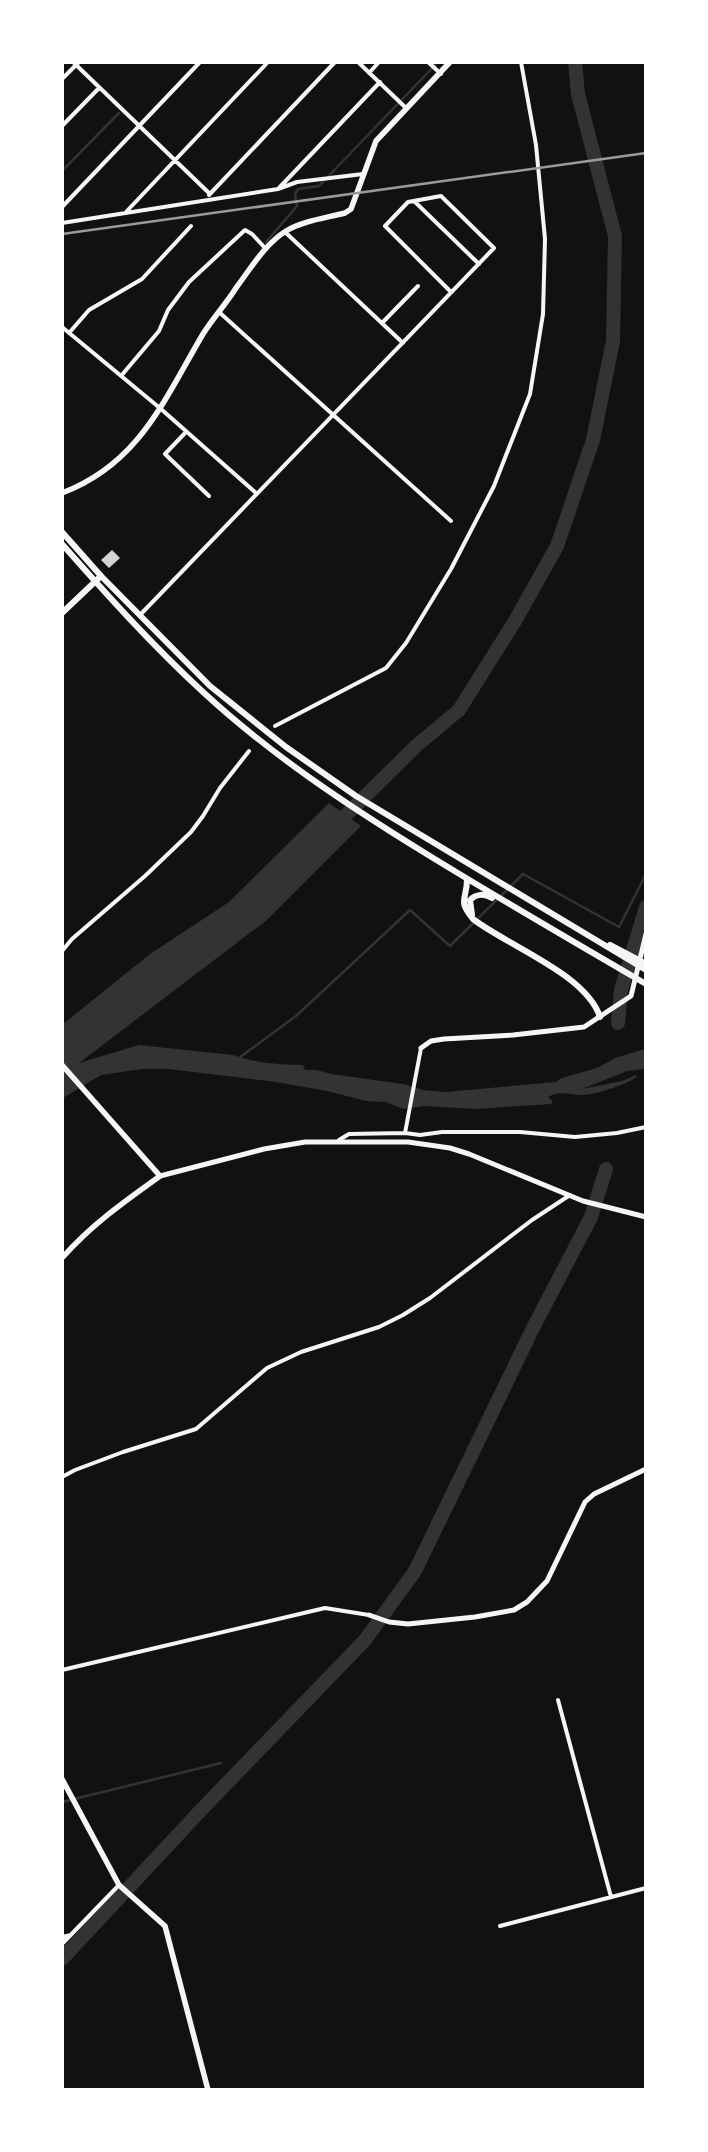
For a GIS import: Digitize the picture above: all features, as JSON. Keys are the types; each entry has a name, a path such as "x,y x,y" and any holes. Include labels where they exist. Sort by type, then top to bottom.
{"main road":[{"path":"62,493 76,488 110,468 131,449 161,409 204,333 266,249 293,227 345,213 351,209 355,203 363,174 376,141 450,62"},
{"path":"62,532 101,576 210,686 286,747 356,796 646,970"},
{"path":"62,544 134,624 203,692 278,754 346,804 467,879 646,984"},
{"path":"62,613 101,576"},
{"path":"467,879 464,907 474,919 564,976 596,1005 600,1017"},
{"path":"474,919 469,908 470,900 480,894 488,896 512,910 537,921"},
{"path":"595,939 617,947 646,964"},
{"path":"62,1065 160,1176 109,1212 80,1238 62,1258"},
{"path":"62,1778 119,1885 165,1926 208,2090"}],"street":[{"path":"62,207 200,62"},
{"path":"126,212 268,62"},
{"path":"209,193 334,62"},
{"path":"358,62 406,108"},
{"path":"369,73 379,62"},
{"path":"428,62 440,74"},
{"path":"274,726 386,668 406,643 451,569 494,486 530,394 543,314 545,239 536,145 521,62"},
{"path":"62,79 76,63 209,193 210,200"},
{"path":"278,189 380,82"},
{"path":"62,126 100,88"},
{"path":"62,223 278,189 297,182 363,174"},
{"path":"140,615 332,414 403,343 479,264 494,248 441,196 408,202 385,226 452,292"},
{"path":"414,201 479,264"},
{"path":"70,333 89,310 142,279 191,226"},
{"path":"121,376 159,330 168,310 189,282 245,230 252,234 266,249"},
{"path":"285,232 403,343"},
{"path":"382,323 418,286"},
{"path":"219,312 451,521"},
{"path":"62,327 161,409 185,433 256,493"},
{"path":"185,433 165,454 208,496"},
{"path":"62,951 72,939 145,876 191,832 220,788 249,751"},
{"path":"405,1132 421,1048 431,1041 444,1039 567,1030 584,1027 608,1013 631,996 646,934"},
{"path":"339,1140 349,1134 405,1132 420,1135 442,1132 520,1132 575,1137 617,1133 646,1127"},
{"path":"160,1176 264,1149 305,1142 339,1140 408,1142 450,1148 583,1201 646,1217"},
{"path":"62,1477 75,1470 123,1452 196,1429 267,1368 301,1352 379,1327 403,1315 430,1298 532,1220 570,1195"},
{"path":"62,1670 325,1608 369,1615 389,1622 408,1624 474,1617 514,1610 527,1602 547,1581 585,1502 594,1494 646,1469"},
{"path":"558,1700 611,1897"},
{"path":"62,1944 119,1885"},
{"path":"500,1926 646,1888"},
{"path":"62,1937 71,1935"}],"shaded area":[{"path":"329,803 361,826 267,920 79,1063 139,1045 233,1055 267,1063 303,1065 305,1070 317,1070 331,1074 403,1084 423,1090 445,1092 556,1082 562,1078 597,1068 615,1058 645,1049 645,1069 627,1071 582,1089 622,1081 636,1075 637,1077 602,1091 587,1095 560,1093 552,1095 548,1097 553,1101 551,1104 474,1109 425,1106 403,1109 386,1102 366,1101 327,1091 276,1082 168,1069 142,1069 101,1075 63,1098 63,1024 150,954 229,902"}],"building":[{"path":"112,550 120,558 109,568 101,560"}],"waterway":[{"path":"266,242 297,206 295,194 298,189 319,186 438,62"},
{"path":"334,827 416,746 459,710 515,621 557,546 593,440 613,341 615,236 578,94 575,62"},
{"path":"62,171 119,113"},
{"path":"239,1058 296,1016 410,910 450,946 523,874 619,927 646,874"},
{"path":"618,1023 621,990 646,907"},
{"path":"62,1959 202,1809 365,1640 415,1571 534,1326 591,1217 606,1169"},
{"path":"62,1802 221,1763"}],"railway":[{"path":"62,234 646,153"}]}
